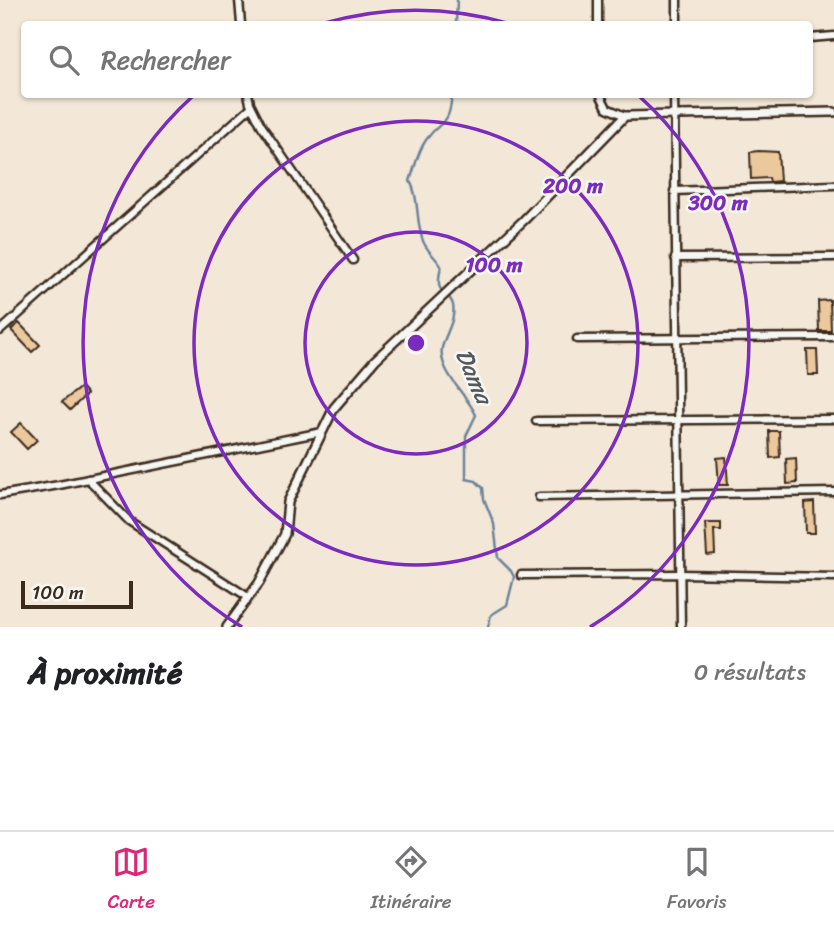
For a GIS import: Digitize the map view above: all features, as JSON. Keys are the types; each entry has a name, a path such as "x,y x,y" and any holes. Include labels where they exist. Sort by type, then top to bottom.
{"street":[{"path":"239,0 242,21"},
{"path":"598,0 598,21"},
{"path":"677,0 677,21"},
{"path":"813,38 834,36"},
{"path":"249,98 261,125 353,260"},
{"path":"602,98 607,108 625,116 834,112"},
{"path":"674,98 681,627"},
{"path":"0,331 251,107"},
{"path":"227,627 259,583 285,534 288,502 334,408 375,360 524,220 625,116"},
{"path":"674,191 834,185"},
{"path":"675,258 834,257"},
{"path":"576,339 834,337"},
{"path":"536,421 834,419"},
{"path":"0,495 322,432"},
{"path":"88,479 130,521 248,597"},
{"path":"539,497 834,492"},
{"path":"521,575 834,577"}],"building":[{"path":"750,152 778,152 780,181 770,182 769,178 751,179"},
{"path":"830,300 831,331 819,331 818,301"},
{"path":"19,323 40,345 32,352 11,330"},
{"path":"807,350 817,350 818,375 808,375"},
{"path":"81,387 87,394 70,410 62,402"},
{"path":"21,423 37,440 27,449 11,432"},
{"path":"769,431 779,431 780,457 770,458"},
{"path":"726,457 728,485 719,485 717,458"},
{"path":"796,458 797,483 787,484 786,459"},
{"path":"814,502 815,533 806,533 805,503"},
{"path":"705,523 721,523 721,530 714,530 715,554 707,555"}],"waterway":[{"name":"Dama","path":"456,21 457,0"},
{"name":"Dama","path":"452,98 447,118 423,145 410,181 415,194 423,242 441,266 439,286 453,305 452,322 442,348 444,365 476,415 466,436 466,479 476,481 483,488 484,499 494,524 498,558 514,577 507,605 491,615 488,627"}]}
